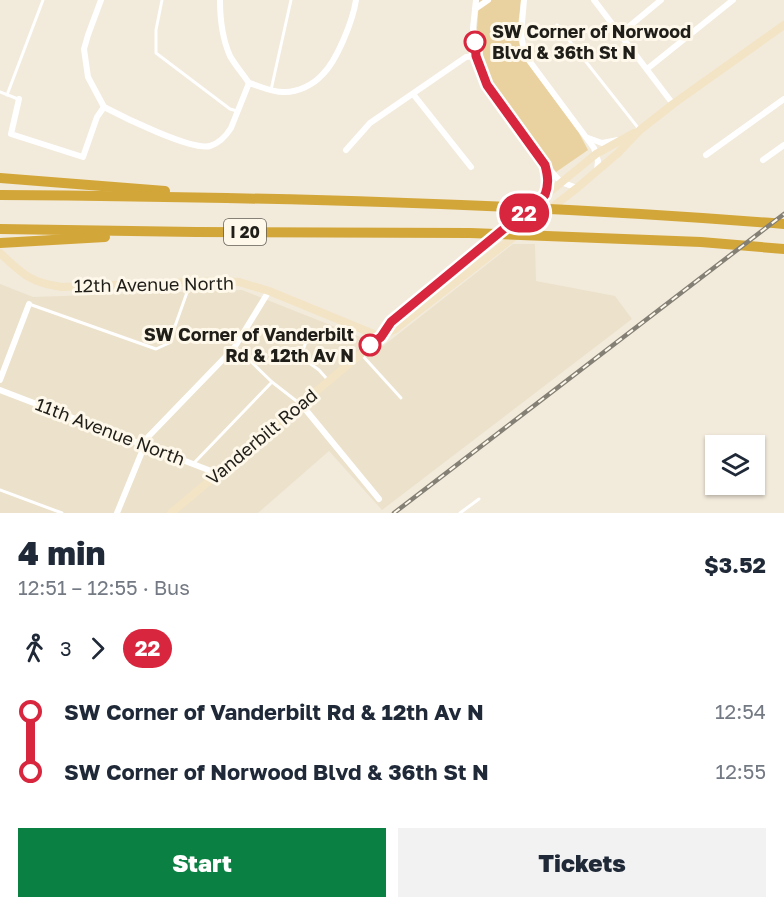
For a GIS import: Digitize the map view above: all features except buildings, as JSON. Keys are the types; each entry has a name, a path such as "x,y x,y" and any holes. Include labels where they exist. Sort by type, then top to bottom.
{"highway":[{"path":"2,178 152,189 204,197"},
{"name":"I 20","path":"0,195 204,197 489,205 601,210 784,224"},
{"name":"I 20","path":"0,229 470,233 701,242 784,249"},
{"path":"0,243 196,232"}],"street":[{"path":"101,0 84,49 88,77 104,107 166,135 208,147 221,141 227,135 249,83"},
{"path":"220,0 225,42 231,58 249,83 284,92 304,88 323,75 339,50 354,13 356,0"},
{"path":"476,0 473,28 476,56 487,85 545,165 561,182 577,188"},
{"path":"475,9 488,0"},
{"path":"524,0 521,34 525,55 588,138 598,161 597,171"},
{"path":"594,0 673,104"},
{"path":"620,34 662,0"},
{"path":"647,69 733,0"},
{"name":"Vanderbilt Road","path":"171,513 381,337 395,329 577,188 618,153 640,130 673,104 783,28"},
{"path":"346,150 370,123 466,57 476,56"},
{"path":"413,94 471,167"},
{"path":"19,99 11,134 83,157 97,117 104,107"},
{"path":"706,155 784,99"},
{"name":"Vanderbilt Road","path":"381,337 391,322 596,154 640,130"},
{"path":"588,138 602,142 622,139"},
{"path":"763,160 784,145"},
{"path":"545,165 549,183 545,195"},
{"name":"12th Avenue North","path":"0,253 24,275 35,281 62,287 239,282 269,291 381,337"},
{"path":"117,513 148,437 234,348 269,291"},
{"path":"0,380 29,304"},
{"name":"11th Avenue North","path":"0,390 219,474"},
{"path":"301,404 379,499"}],"lane":[{"path":"7,95 43,0"},
{"path":"162,0 156,30 156,53 230,109 238,111"},
{"path":"271,90 291,0"},
{"path":"557,25 640,130"},
{"path":"0,93 19,99"},
{"path":"29,304 156,349 169,343 191,282"},
{"path":"310,329 301,357 319,370 328,381"},
{"path":"234,348 301,404"},
{"path":"360,354 401,398"},
{"path":"193,464 272,382"},
{"path":"0,490 62,513"},
{"path":"460,513 479,499"}],"shaded area":[{"path":"479,0 521,0 517,34 522,55 579,133 588,150 556,172 491,83 480,55 477,28"},
{"path":"513,244 535,244 536,281 615,296 632,319 382,510 329,451 258,513 0,513 0,284 33,297 242,290 383,346"}],"railway":[{"path":"394,513 784,214"}],"bus line":[{"name":"22","path":"370,345 381,337 391,322 545,195 548,188 545,165 487,85 476,56 475,42"}],"place":[{"name":"SW Corner of Norwood Blvd & 36th St N","path":"475,42"},
{"name":"SW Corner of Vanderbilt Rd & 12th Av N","path":"370,345"}]}
